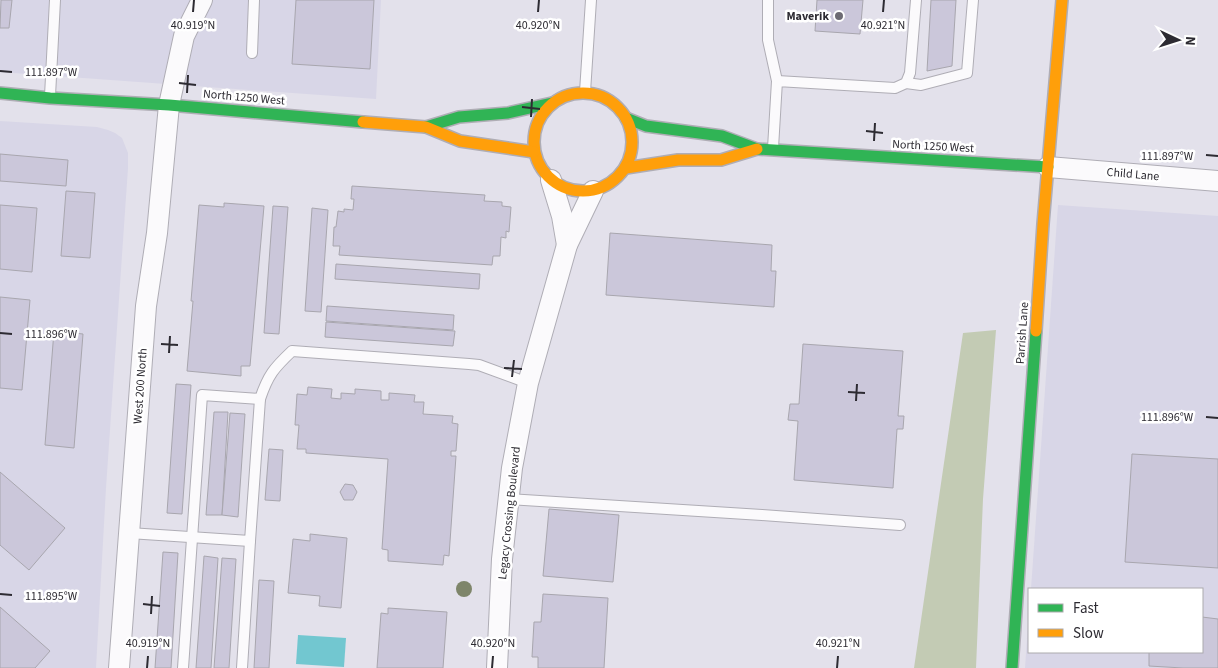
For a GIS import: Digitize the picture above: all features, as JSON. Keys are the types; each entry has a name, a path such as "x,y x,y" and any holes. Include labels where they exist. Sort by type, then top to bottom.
{"street":[{"name":"West 200 North","path":"119,668 146,306 157,234 169,105 184,36 202,0"},
{"name":"Parrish Lane","path":"1012,668 1062,0"},
{"path":"551,180 560,186 582,192 593,191 612,183 626,168 631,157 633,142 626,118 617,105 601,96 585,92 568,95 552,103 544,112 536,127 534,152 551,180 562,216 568,245"},
{"name":"North 1250 West","path":"0,94 169,105 426,127 460,140 534,152"},
{"name":"North 1250 West","path":"426,127 459,117 508,113 552,103"},
{"name":"North 1250 West","path":"626,118 646,126 722,136 757,149 1048,167"},
{"name":"North 1250 West","path":"626,168 678,160 722,160 757,149"},
{"name":"Child Lane","path":"1048,167 1218,181"},
{"name":"Legacy Crossing Boulevard","path":"497,668 502,559 508,499 528,383 568,245 593,191"}],"lane":[{"path":"50,98 55,0"},
{"path":"252,53 254,0"},
{"path":"585,92 591,0"},
{"path":"768,0 768,40 777,81 772,150"},
{"path":"906,83 910,73 916,0"},
{"path":"777,81 895,88 906,83 921,85 967,73 973,0"},
{"path":"242,668 260,399 266,382 276,366 292,351 479,365 528,383"},
{"path":"183,668 202,395 260,399"},
{"path":"508,499 772,515 900,525"},
{"path":"129,533 250,541"}],"shaded area":[{"path":"0,0 381,0 376,99 0,72"},
{"path":"0,121 97,127 115,133 122,138 128,153 96,668 0,668"},
{"path":"1058,205 1218,216 1218,668 1025,668 1028,624 1028,653 1203,653 1203,588 1031,588"}],"green space":[{"path":"996,330 983,499 976,668 914,668 963,333"}],"water":[{"path":"298,635 346,638 344,667 296,664"}],"building":[{"path":"1,0 12,0 9,28 0,28"},
{"path":"296,0 374,0 370,69 292,64"},
{"name":"Maverik","path":"817,0 863,0 860,34 815,31"},
{"path":"931,0 956,0 952,66 927,71"},
{"path":"0,154 68,160 66,186 0,181"},
{"path":"352,186 485,195 484,201 502,202 502,206 511,207 509,232 506,231 506,238 501,237 500,256 493,256 492,265 339,255 340,246 333,246 334,227 336,227 338,211 344,212 344,209 353,210 354,199 351,199"},
{"path":"66,191 95,193 90,258 61,256"},
{"path":"224,203 264,206 250,366 241,366 241,376 187,371 199,205 224,207"},
{"path":"0,205 37,208 32,272 0,269"},
{"path":"273,206 288,207 279,334 264,333"},
{"path":"312,208 328,210 321,312 305,311"},
{"path":"610,233 772,245 771,271 776,271 774,307 606,295"},
{"path":"336,264 480,274 479,289 335,279"},
{"path":"0,297 30,300 22,390 0,388"},
{"path":"327,306 454,315 453,330 326,321"},
{"path":"326,322 455,331 453,346 325,337"},
{"path":"54,331 83,334 74,448 45,445"},
{"path":"803,344 903,351 898,416 904,416 903,429 897,429 893,488 794,480 798,421 788,420 790,404 799,404"},
{"path":"176,384 191,385 182,514 167,513"},
{"path":"308,387 332,389 331,398 341,399 341,393 355,394 355,389 381,391 381,400 389,400 389,393 415,395 414,402 424,402 423,414 453,416 452,423 458,424 456,451 451,451 451,456 456,456 449,556 444,555 443,565 388,561 388,550 382,549 388,459 306,453 306,449 297,449 299,425 295,425 297,394 307,395"},
{"path":"214,412 228,412 222,515 206,515"},
{"path":"230,413 245,414 238,517 222,515"},
{"path":"269,449 283,450 280,501 265,500"},
{"path":"1132,454 1218,459 1218,568 1125,562"},
{"path":"0,472 65,528 29,570 0,545"},
{"path":"345,484 353,485 357,492 353,500 344,500 340,492"},
{"path":"549,509 619,515 613,582 543,576"},
{"path":"310,534 347,538 341,608 319,606 320,596 288,593 293,539 310,541"},
{"path":"163,552 178,553 171,668 155,668"},
{"path":"204,556 218,558 211,668 196,668"},
{"path":"222,558 236,559 229,668 214,668"},
{"path":"259,580 274,581 269,668 254,668"},
{"path":"543,594 608,598 604,668 538,668 538,657 532,657 534,622 541,622"},
{"path":"0,607 50,651 35,668 0,668"},
{"path":"388,608 447,612 443,668 377,668 381,613 388,614"},
{"path":"1203,617 1218,619 1218,668 1149,666 1149,653 1203,653"}],"traffic: fast":[{"path":"0,93 363,122"},
{"path":"426,127 459,117 508,113 552,103"},
{"path":"626,118 646,126 722,136 757,149 1048,167"},
{"path":"1012,668 1036,331"}],"traffic: slow":[{"path":"1036,331 1062,0"},
{"path":"583,93 602,96 618,107 629,123 632,142 629,161 618,177 602,188 583,191 564,188 548,177 537,161 534,142 537,123 548,107 564,96 583,93"},
{"path":"363,122 426,127 460,141 534,152"},
{"path":"626,168 678,160 721,160 757,149"}],"place":[{"name":"Maverik","path":"839,16"}]}
